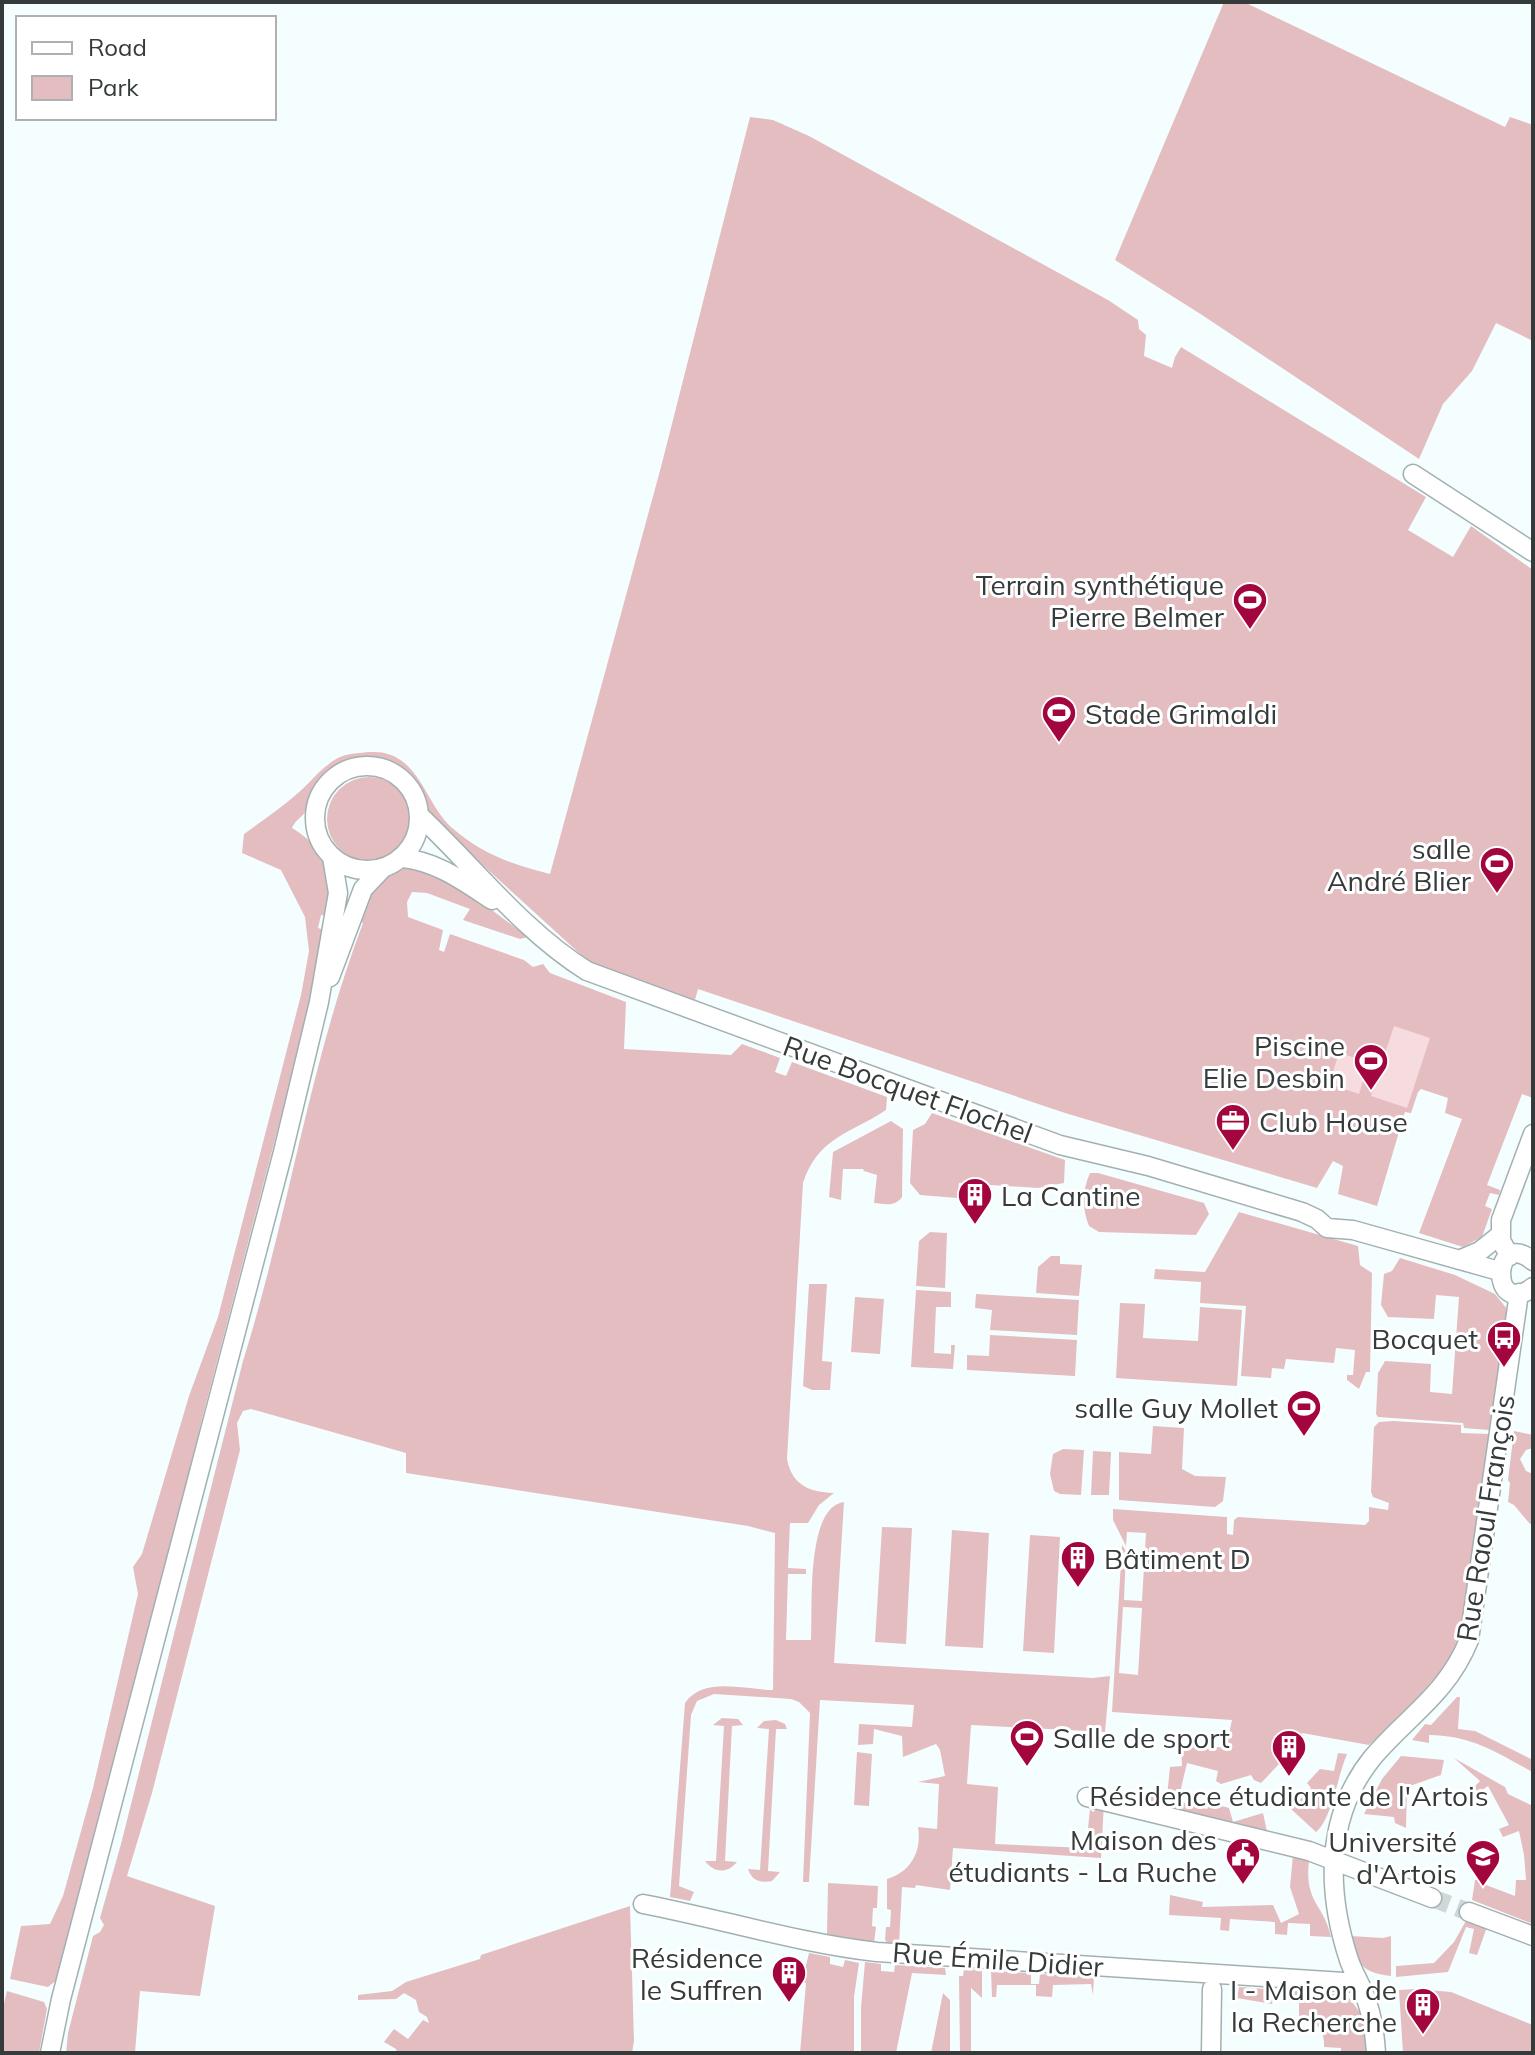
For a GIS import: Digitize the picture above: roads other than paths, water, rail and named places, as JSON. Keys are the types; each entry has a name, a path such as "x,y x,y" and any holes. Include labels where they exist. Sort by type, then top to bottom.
{"street":[{"path":"1413,474 1533,552"},
{"path":"50,2053 61,1999 283,1152 319,1002 338,893 332,857 318,838 315,810 319,795 340,772 355,766 386,768 399,775 410,787 420,816 418,831 412,846 402,858 383,868 363,889 319,1002"},
{"name":"Rue Bocquet Flochel","path":"420,816 519,916 574,963 636,991 935,1097 1060,1145 1148,1166 1459,1260 1505,1264 1524,1255 1533,1261"},
{"path":"332,857 356,869 383,868"},
{"name":"Rue Bocquet Flochel","path":"402,858 422,859 449,872 519,916"},
{"path":"1526,1290 1507,1289 1500,1278 1505,1264 1500,1235 1508,1201 1533,1134"},
{"path":"1459,1260 1480,1251 1500,1235"},
{"name":"Rue Raoul François","path":"1376,2053 1368,2002 1344,1944 1335,1897 1333,1859 1339,1818 1357,1780 1375,1755 1440,1690 1456,1669 1469,1640 1526,1290"},
{"path":"1087,1797 1309,1851 1432,1898"},
{"name":"Rue Émile Didier","path":"643,1904 810,1942 877,1952 1359,1983"},
{"path":"1469,1912 1533,1936"},
{"path":"1211,2053 1212,1989"}],"tunnel":[{"path":"1432,1898 1469,1912"}],"place":[{"name":"Terrain synthétique Pierre Belmer","path":"1250,631"},
{"name":"Stade Grimaldi","path":"1059,744"},
{"name":"salle André Blier","path":"1497,895"},
{"name":"Piscine Elie Desbin","path":"1371,1092"},
{"name":"Club House","path":"1233,1152"},
{"name":"La Cantine","path":"975,1226"},
{"name":"Bocquet","path":"1504,1369"},
{"name":"salle Guy Mollet","path":"1304,1438"},
{"name":"Bâtiment D","path":"1078,1589"},
{"name":"Salle de sport","path":"1027,1768"},
{"name":"Résidence étudiante de l'Artois","path":"1289,1778"},
{"name":"Maison des étudiants - La Ruche","path":"1243,1886"},
{"name":"Université d'Artois","path":"1483,1888"},
{"name":"Résidence le Suffren","path":"789,2004"},
{"name":"I - Maison de la Recherche","path":"1423,2036"}]}
